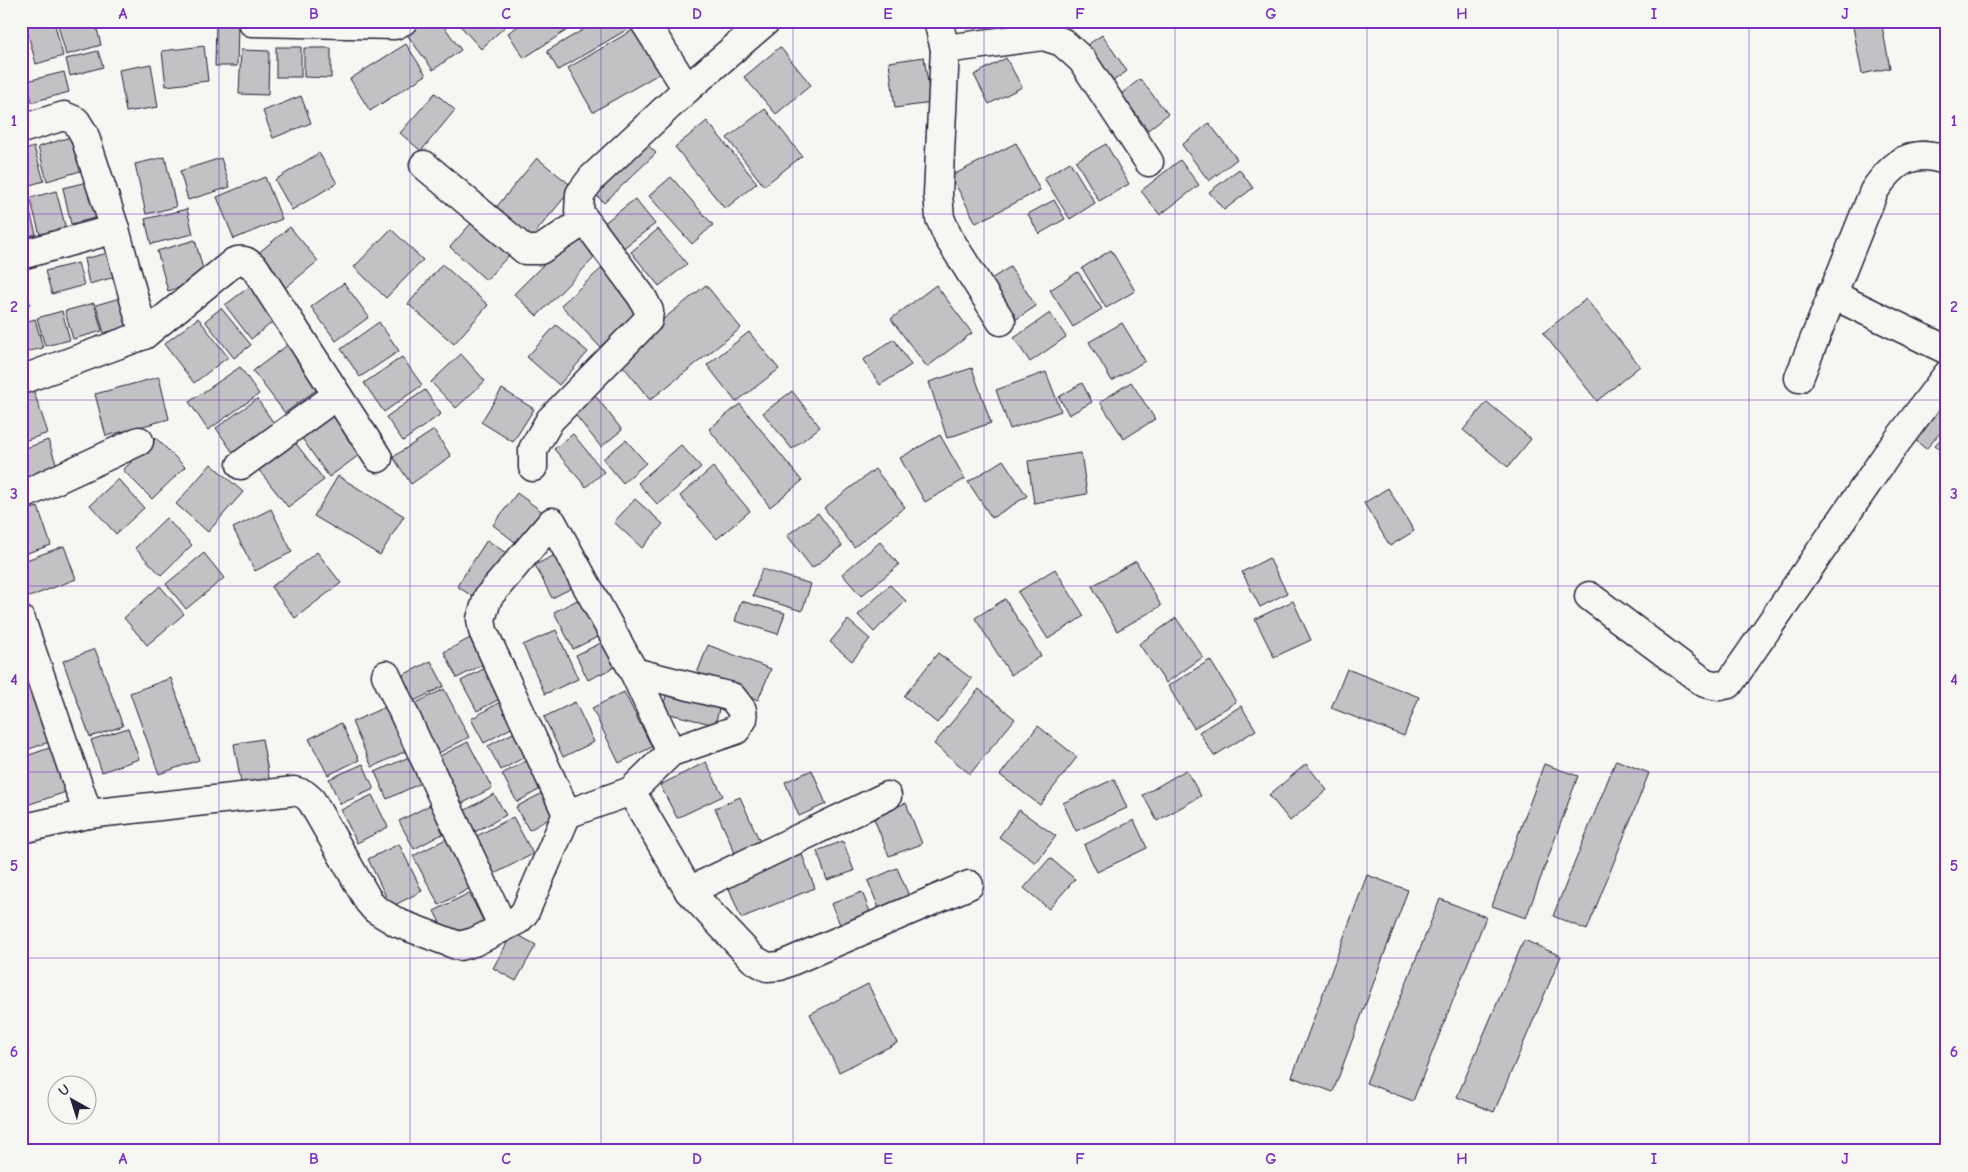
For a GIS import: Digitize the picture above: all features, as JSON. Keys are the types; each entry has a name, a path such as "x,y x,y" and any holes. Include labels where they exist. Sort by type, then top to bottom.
{"street":[{"path":"252,22 395,25 403,21"},
{"path":"644,21 687,89"},
{"path":"533,467 533,449 550,420 648,320 649,311 642,297 578,212 580,194 592,178 687,89 766,21"},
{"path":"938,21 945,49 938,194 940,218 948,236 1000,322"},
{"path":"945,49 1043,36 1062,42 1082,60 1149,162"},
{"path":"21,129 64,116 76,121 84,134 115,229 144,335"},
{"path":"1799,378 1831,294 1874,191 1889,170 1910,158 1924,155 1947,161"},
{"path":"424,165 525,250 540,250 584,221"},
{"path":"21,255 115,229"},
{"path":"21,380 144,335 234,262 244,260 255,268 378,458"},
{"path":"1831,294 1947,350"},
{"path":"1589,596 1705,683 1719,686 1729,684 1886,456 1947,375"},
{"path":"241,465 337,394"},
{"path":"21,496 139,441"},
{"path":"567,814 483,631 481,619 488,597 552,522 634,672 671,752"},
{"path":"21,620 88,814"},
{"path":"21,829 88,814 294,791 304,794 311,800 365,896 382,913 407,927 459,946 474,942 518,920 525,912 567,814 631,791 671,752 736,730 743,719 742,710 732,697 634,672"},
{"path":"386,675 503,927"},
{"path":"631,791 689,891 753,959 767,967 780,966 969,886"},
{"path":"689,891 887,796"}],"building":[{"path":"44,21 54,21 63,56 36,64 26,26"},
{"path":"57,21 95,21 101,45 66,55"},
{"path":"150,21 185,21 186,23 151,28"},
{"path":"216,21 238,21 237,66 215,66"},
{"path":"411,21 440,21 461,50 433,70 402,28"},
{"path":"456,21 511,21 481,49"},
{"path":"526,21 562,21 567,30 524,58 508,33"},
{"path":"598,21 630,21 633,26 558,70 547,51"},
{"path":"1881,21 1890,68 1862,74 1853,27"},
{"path":"636,28 662,72 593,112 568,68"},
{"path":"1102,35 1127,71 1106,86 1081,49"},
{"path":"406,44 426,75 370,111 350,79"},
{"path":"204,46 208,81 166,86 162,51"},
{"path":"276,47 301,47 301,77 276,77"},
{"path":"780,47 811,85 776,114 744,77"},
{"path":"304,48 331,48 331,78 304,77"},
{"path":"21,49 26,65 21,66"},
{"path":"241,50 269,51 268,95 239,94"},
{"path":"98,51 103,67 70,76 66,59"},
{"path":"924,57 931,103 895,108 889,62"},
{"path":"1006,58 1022,87 989,104 974,75"},
{"path":"151,64 158,107 126,112 119,70"},
{"path":"64,72 69,92 32,102 27,81"},
{"path":"1140,79 1168,114 1148,130 1121,94"},
{"path":"435,93 455,110 421,151 400,133"},
{"path":"21,94 28,119 21,120"},
{"path":"301,96 311,123 273,138 263,111"},
{"path":"765,109 802,156 764,186 727,138"},
{"path":"707,121 757,183 725,209 675,147"},
{"path":"1209,123 1237,159 1209,181 1182,145"},
{"path":"77,135 87,169 47,181 38,147"},
{"path":"641,138 656,153 604,203 589,188"},
{"path":"1016,143 1040,190 976,223 951,176"},
{"path":"1106,144 1129,184 1099,201 1076,161"},
{"path":"34,147 44,181 26,186 21,169 21,151"},
{"path":"319,153 337,183 292,210 275,180"},
{"path":"165,157 176,207 146,214 135,164"},
{"path":"221,158 230,187 188,200 180,171"},
{"path":"537,158 573,187 530,239 494,210"},
{"path":"1180,160 1199,185 1160,215 1141,191"},
{"path":"1070,162 1095,203 1070,219 1044,178"},
{"path":"1239,169 1253,188 1224,210 1209,192"},
{"path":"265,177 282,219 234,239 217,197"},
{"path":"671,177 713,225 692,244 649,196"},
{"path":"98,179 107,215 71,224 63,188"},
{"path":"56,191 66,229 40,235 30,198"},
{"path":"26,197 36,234 21,238 21,198"},
{"path":"635,199 655,224 622,249 603,224"},
{"path":"1054,200 1065,219 1039,234 1028,214"},
{"path":"187,209 193,234 151,244 145,219"},
{"path":"475,219 512,252 486,280 450,247"},
{"path":"290,227 318,261 285,288 257,254"},
{"path":"391,229 423,260 386,298 354,267"},
{"path":"658,229 687,264 659,286 631,252"},
{"path":"578,230 600,252 537,316 514,294"},
{"path":"195,240 206,280 168,291 157,251"},
{"path":"1111,250 1135,291 1106,308 1082,268"},
{"path":"112,252 119,276 89,284 84,259"},
{"path":"78,263 84,285 52,294 45,271"},
{"path":"442,264 488,305 454,344 408,304"},
{"path":"1010,267 1036,306 1009,324 983,284"},
{"path":"602,268 641,309 600,347 561,305"},
{"path":"1078,272 1102,309 1073,327 1050,290"},
{"path":"21,278 30,304 21,307"},
{"path":"344,283 369,317 336,341 311,307"},
{"path":"252,285 278,318 251,339 225,305"},
{"path":"706,285 741,328 650,400 616,357"},
{"path":"936,285 972,333 927,367 891,319"},
{"path":"130,295 138,323 104,333 96,305"},
{"path":"1586,299 1640,366 1597,401 1543,333"},
{"path":"94,303 102,331 73,339 65,311"},
{"path":"221,308 251,345 234,358 205,321"},
{"path":"62,311 70,340 45,346 37,318"},
{"path":"1050,313 1066,337 1030,362 1014,338"},
{"path":"198,318 228,357 194,383 164,344"},
{"path":"35,319 43,348 21,353 21,323"},
{"path":"379,322 399,351 360,377 341,349"},
{"path":"1122,323 1145,361 1112,381 1089,342"},
{"path":"556,325 588,352 559,385 527,357"},
{"path":"749,332 779,369 736,402 707,365"},
{"path":"894,339 911,365 880,385 863,360"},
{"path":"289,344 320,387 285,413 253,371"},
{"path":"461,354 485,381 456,408 431,382"},
{"path":"402,357 422,385 384,412 364,383"},
{"path":"240,367 259,394 208,430 189,402"},
{"path":"972,368 991,423 947,438 929,382"},
{"path":"1046,372 1061,411 1010,429 996,390"},
{"path":"159,377 169,419 106,436 95,394"},
{"path":"1131,382 1155,419 1124,439 1100,402"},
{"path":"1082,383 1092,402 1069,415 1059,397"},
{"path":"33,389 48,433 21,442 21,393"},
{"path":"502,389 534,409 513,442 481,422"},
{"path":"425,390 441,414 403,441 386,417"},
{"path":"591,390 622,430 601,447 569,407"},
{"path":"792,391 820,427 792,449 763,413"},
{"path":"257,399 280,432 238,460 216,428"},
{"path":"1487,402 1531,439 1508,467 1463,430"},
{"path":"1935,403 1947,412 1947,425 1926,449 1908,434"},
{"path":"740,404 802,481 770,507 709,429"},
{"path":"336,407 366,450 329,477 299,434"},
{"path":"434,430 451,456 411,484 393,457"},
{"path":"1947,432 1947,456 1935,445"},
{"path":"573,434 604,472 586,487 554,449"},
{"path":"940,435 965,479 925,502 900,458"},
{"path":"156,438 185,467 152,499 123,470"},
{"path":"48,440 58,469 21,483 21,450"},
{"path":"626,440 646,463 623,483 603,459"},
{"path":"294,441 324,480 288,507 258,469"},
{"path":"681,445 701,467 658,505 638,483"},
{"path":"1081,453 1087,494 1034,503 1028,461"},
{"path":"1003,460 1027,496 992,518 968,482"},
{"path":"211,464 243,492 208,532 176,504"},
{"path":"713,467 750,511 717,539 680,496"},
{"path":"875,469 905,507 854,547 824,508"},
{"path":"338,476 404,516 380,555 314,516"},
{"path":"118,479 144,508 116,534 90,505"},
{"path":"1388,488 1414,531 1390,546 1364,503"},
{"path":"517,493 548,516 524,549 493,525"},
{"path":"635,499 663,524 642,548 614,522"},
{"path":"38,507 51,545 21,555 21,512"},
{"path":"271,509 292,552 255,571 233,528"},
{"path":"818,513 842,546 812,568 787,535"},
{"path":"166,518 192,545 161,575 135,548"},
{"path":"487,540 512,557 482,603 457,586"},
{"path":"880,542 899,565 861,596 842,574"},
{"path":"64,546 76,579 21,600 21,562"},
{"path":"563,551 580,584 552,598 535,565"},
{"path":"317,552 341,583 295,618 271,587"},
{"path":"204,553 224,578 186,609 166,584"},
{"path":"1269,558 1287,593 1260,607 1242,572"},
{"path":"1136,561 1161,606 1117,631 1092,586"},
{"path":"762,569 811,584 802,611 753,596"},
{"path":"1055,569 1084,616 1048,639 1018,592"},
{"path":"890,585 906,601 874,632 858,615"},
{"path":"160,586 184,614 147,645 124,618"},
{"path":"589,594 608,632 573,649 554,612"},
{"path":"1005,599 1041,656 1011,675 975,618"},
{"path":"741,601 785,613 778,634 735,621"},
{"path":"1293,601 1311,640 1274,657 1255,619"},
{"path":"1176,618 1203,657 1166,683 1139,644"},
{"path":"848,620 870,639 852,661 830,642"},
{"path":"556,630 578,679 545,694 523,645"},
{"path":"474,636 488,662 457,678 444,652"},
{"path":"609,639 621,664 588,680 576,655"},
{"path":"708,645 771,669 758,700 696,676"},
{"path":"95,649 123,726 90,737 63,661"},
{"path":"938,653 972,679 937,723 904,696"},
{"path":"21,658 29,681 21,684"},
{"path":"1210,660 1236,702 1194,728 1168,686"},
{"path":"431,661 444,686 412,702 399,677"},
{"path":"489,666 505,696 477,711 461,681"},
{"path":"1347,669 1419,697 1404,736 1331,708"},
{"path":"171,678 199,760 159,774 130,693"},
{"path":"30,686 49,742 21,752 21,689"},
{"path":"444,689 469,737 437,754 412,705"},
{"path":"979,689 1015,719 970,774 934,744"},
{"path":"624,692 652,747 619,763 592,708"},
{"path":"667,692 720,705 715,725 662,712"},
{"path":"500,702 513,727 484,743 471,719"},
{"path":"575,702 594,742 563,757 544,717"},
{"path":"1241,706 1256,730 1214,756 1199,732"},
{"path":"385,707 406,751 372,767 352,722"},
{"path":"341,723 359,760 328,775 309,739"},
{"path":"1038,726 1077,757 1040,805 1000,775"},
{"path":"128,728 139,759 102,772 91,740"},
{"path":"517,731 530,754 501,770 488,746"},
{"path":"262,739 270,783 242,788 234,744"},
{"path":"468,742 492,788 459,805 436,758"},
{"path":"52,747 66,792 27,805 21,787 21,758"},
{"path":"409,757 421,783 387,799 375,772"},
{"path":"531,758 546,786 517,802 502,774"},
{"path":"1616,760 1649,773 1587,930 1553,916"},
{"path":"706,762 723,796 677,818 660,785"},
{"path":"363,764 374,789 340,804 329,779"},
{"path":"1306,764 1327,790 1290,821 1269,795"},
{"path":"1544,764 1578,776 1526,918 1492,906"},
{"path":"812,770 826,804 799,816 785,782"},
{"path":"1186,770 1201,796 1157,821 1143,795"},
{"path":"1114,779 1127,808 1076,831 1063,803"},
{"path":"546,791 558,814 529,830 516,807"},
{"path":"494,794 506,815 473,833 462,812"},
{"path":"372,795 388,827 357,843 341,810"},
{"path":"740,797 760,842 735,853 715,808"},
{"path":"434,803 448,831 414,849 399,821"},
{"path":"906,803 922,844 889,856 873,816"},
{"path":"1019,810 1056,836 1036,863 999,837"},
{"path":"513,817 533,854 494,874 475,837"},
{"path":"1134,820 1147,848 1097,872 1084,845"},
{"path":"448,838 474,886 439,905 413,856"},
{"path":"843,841 854,871 827,880 817,851"},
{"path":"399,844 422,891 391,907 368,859"},
{"path":"801,852 815,888 741,918 726,881"},
{"path":"1050,858 1075,879 1049,909 1024,888"},
{"path":"897,868 912,903 882,916 868,881"},
{"path":"1367,875 1408,890 1333,1092 1292,1077"},
{"path":"862,892 873,919 843,931 831,904"},
{"path":"469,893 484,922 449,940 434,911"},
{"path":"1440,899 1486,917 1413,1101 1366,1083"},
{"path":"513,932 536,945 516,981 493,968"},
{"path":"1524,940 1561,956 1494,1112 1457,1097"},
{"path":"868,984 897,1043 839,1072 810,1014"}]}
